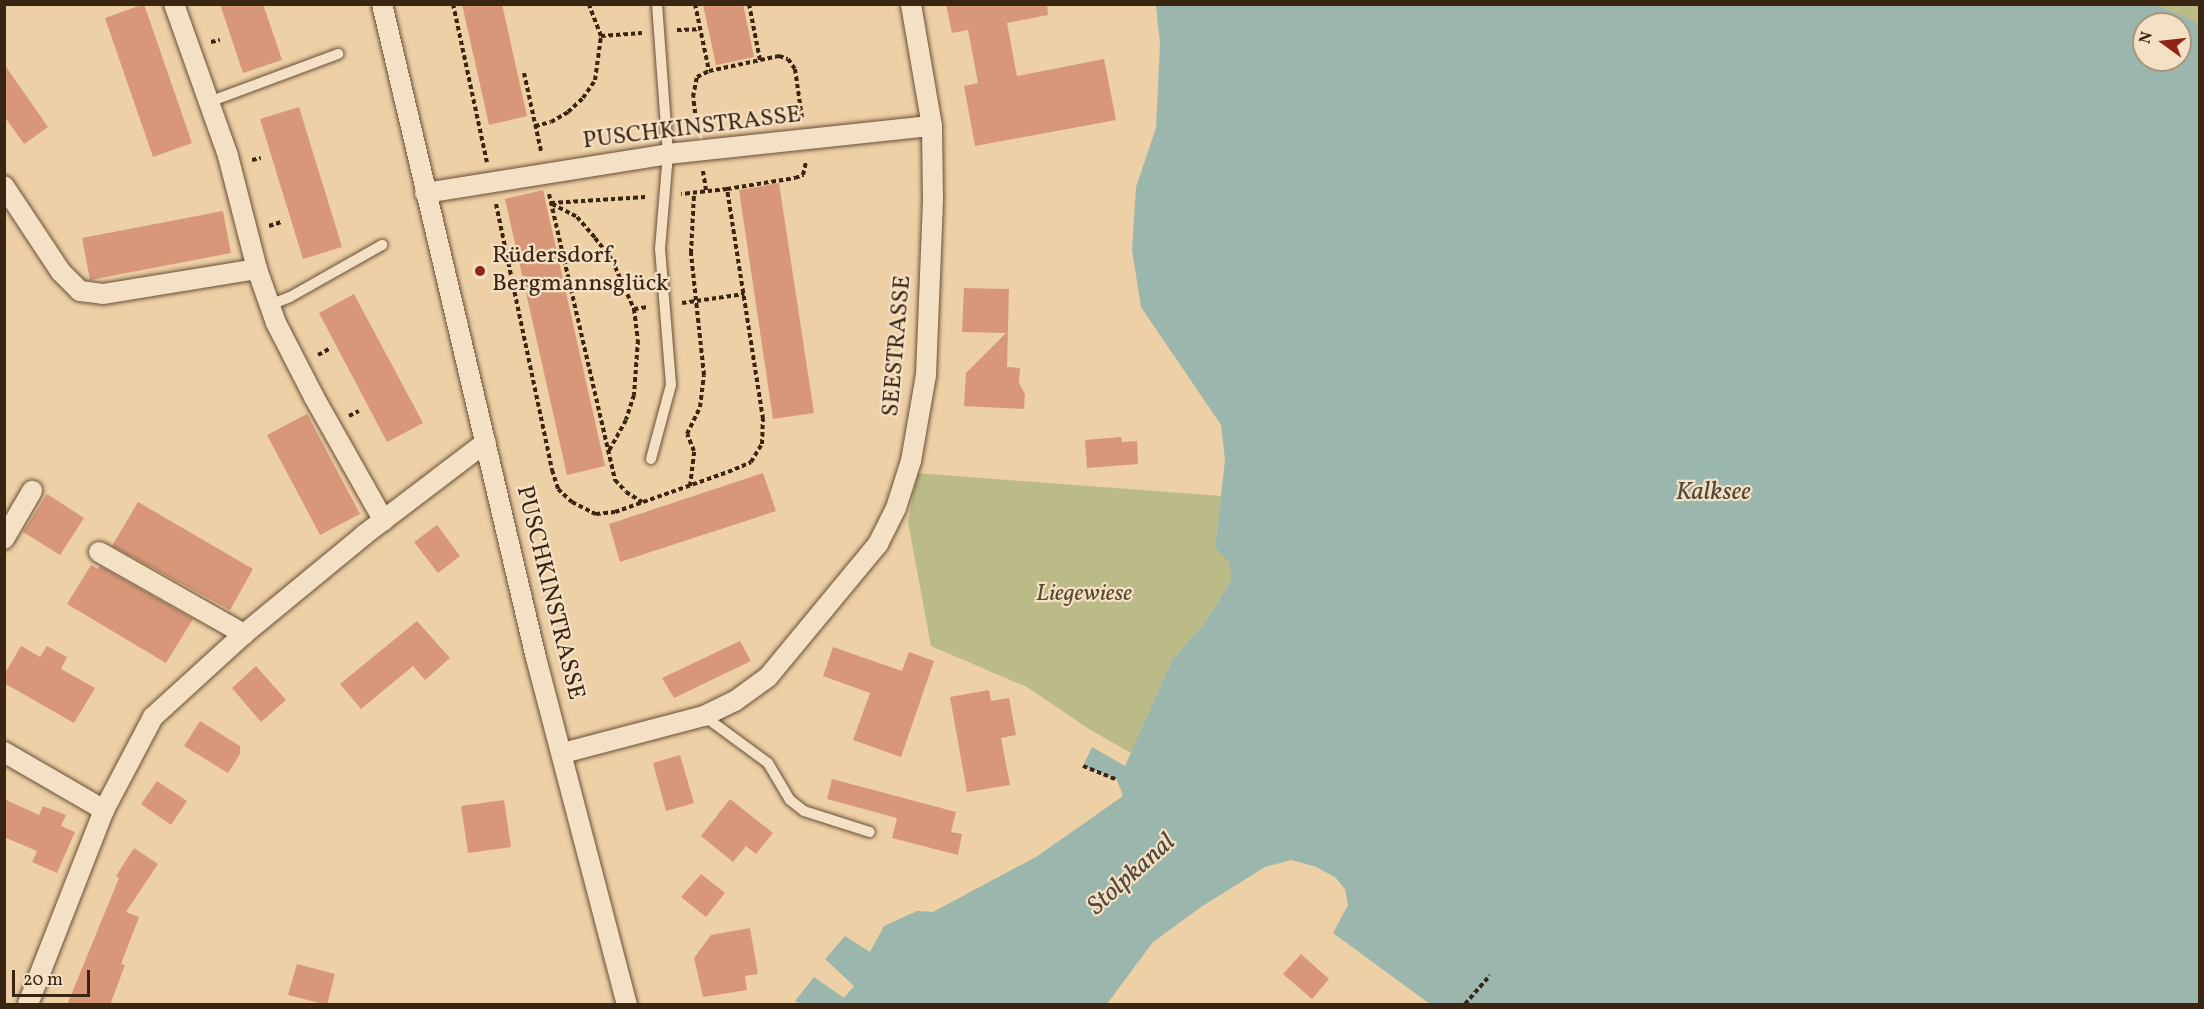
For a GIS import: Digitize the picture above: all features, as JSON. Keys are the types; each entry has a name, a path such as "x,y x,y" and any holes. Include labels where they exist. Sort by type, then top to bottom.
{"street":[{"path":"174,4 228,156 257,269 276,323 314,397 384,521"},
{"name":"PUSCHKINSTRASSE","path":"382,4 424,194 486,442 536,658 563,753 627,1005"},
{"name":"SEESTRASSE","path":"563,753 704,716 735,701 768,677 878,544 896,508 911,461 926,375 933,199 932,126 911,4"},
{"name":"PUSCHKINSTRASSE","path":"424,194 668,154 932,126"},
{"path":"4,186 62,272 80,291 103,294 257,269"},
{"path":"28,1005 104,810 153,717 244,634 486,442"},
{"path":"4,540 33,490"},
{"path":"99,552 244,634"},
{"path":"4,752 104,810"}],"lane":[{"path":"651,459 671,385 660,249 668,154 657,4"},
{"path":"209,102 338,54"},
{"path":"270,305 290,297 382,245"},
{"path":"704,716 768,763 790,800 804,811 870,832"}],"path":[{"path":"453,4 558,489 572,502 597,514 615,512 751,462 762,444 763,419 726,189 665,196 551,203"},
{"path":"535,126 551,122 568,112 584,98 594,80 601,36 589,4"},
{"path":"695,4 709,71"},
{"path":"749,4 760,60"},
{"path":"207,43 211,53"},
{"path":"524,73 551,203 615,480 626,492 643,502"},
{"path":"246,152 249,161"},
{"path":"690,486 694,451 687,434 700,407 704,375 691,253 694,193"},
{"path":"551,203 576,218 595,238 616,269 634,309 638,364 634,395 626,420 609,451"},
{"path":"265,215 272,236"},
{"path":"269,226 281,222"},
{"path":"634,309 744,294"},
{"path":"313,345 323,365"},
{"path":"318,355 328,350"},
{"path":"344,406 354,426"},
{"path":"349,416 359,411"},
{"path":"1083,766 1117,780"},
{"path":"1465,1005 1490,975"}],"green space":[{"path":"2154,5 2199,5 2199,24 2192,21 2192,12 2170,12"},
{"name":"Liegewiese","path":"917,473 1221,496 1215,548 1230,564 1231,580 1206,621 1172,660 1131,753 1089,729 1027,687 931,646 908,522"}],"water":[{"name":"Kalksee","path":"2154,4 2172,12 2132,12 2132,72 2192,72 2192,21 2200,24 2199,1004 1430,1004 1333,933 1348,905 1345,889 1335,877 1314,866 1291,860 1265,867 1201,907 1153,942 1107,1004 800,1004 795,1001 814,977 844,998 854,986 825,959 845,936 870,952 884,926 917,911 933,912 1036,857 1123,796 1117,780 1083,766 1092,747 1125,766 1172,660 1206,621 1231,580 1230,564 1215,548 1225,460 1221,425 1141,307 1132,250 1136,187 1156,128 1160,44 1156,5"}],"building":[{"path":"144,4 192,143 153,157 105,18"},
{"path":"220,4 263,4 282,60 243,73"},
{"path":"462,4 502,4 527,116 489,125"},
{"path":"703,4 743,4 754,57 716,65"},
{"path":"946,4 1047,4 1048,15 1007,23 1017,76 1104,59 1116,120 975,146 964,86 978,83 968,30 952,33"},
{"path":"4,64 48,127 24,144 4,116"},
{"path":"299,107 342,247 303,259 260,119"},
{"path":"779,183 814,413 773,419 739,190"},
{"path":"543,190 605,466 567,475 505,199"},
{"path":"223,211 231,253 90,280 82,238"},
{"path":"964,288 1009,289 1007,367 1020,368 1019,383 1025,394 1024,409 964,406 966,373 1006,333 962,332"},
{"path":"354,294 423,423 387,442 319,313"},
{"path":"307,414 360,514 320,535 267,435"},
{"path":"1121,437 1122,442 1137,441 1138,464 1087,468 1085,440"},
{"path":"763,473 776,511 620,562 609,524"},
{"path":"47,494 84,518 60,555 23,532"},
{"path":"138,502 253,569 230,610 112,546"},
{"path":"437,525 460,556 438,573 414,542"},
{"path":"91,565 98,569 100,566 193,619 166,663 67,604"},
{"path":"417,621 450,658 425,680 413,666 361,709 340,684"},
{"path":"740,641 751,661 674,698 662,678"},
{"path":"21,646 40,657 47,646 67,657 61,669 95,688 74,723 4,683 4,675"},
{"path":"833,647 902,671 909,652 934,661 901,757 853,740 870,693 823,676"},
{"path":"256,666 286,700 261,722 232,688"},
{"path":"989,690 991,701 1009,698 1016,735 1001,738 1010,785 967,792 950,697"},
{"path":"200,721 240,746 240,754 228,773 184,746"},
{"path":"680,755 694,803 666,811 653,763"},
{"path":"832,779 956,812 951,832 962,834 958,855 892,838 897,818 827,799"},
{"path":"157,781 187,801 171,825 141,804"},
{"path":"4,799 39,815 43,806 66,815 61,826 75,832 57,873 32,862 37,851 4,837"},
{"path":"730,799 773,833 756,854 746,846 733,862 701,836"},
{"path":"504,800 511,847 468,853 461,806"},
{"path":"134,848 158,864 126,912 139,917 121,964 125,965 110,1005 67,1005 119,878 116,876"},
{"path":"701,874 725,893 706,917 681,897"},
{"path":"750,928 758,974 745,976 747,990 703,997 694,958 711,935"},
{"path":"1301,954 1329,979 1312,999 1283,974"},
{"path":"297,964 335,974 327,1005 288,995"}],"place":[{"name":"Rüdersdorf, Bergmannsglück","path":"480,271"}],"water label":[{"name":"Stolpkanal","path":"1132,875"}]}
